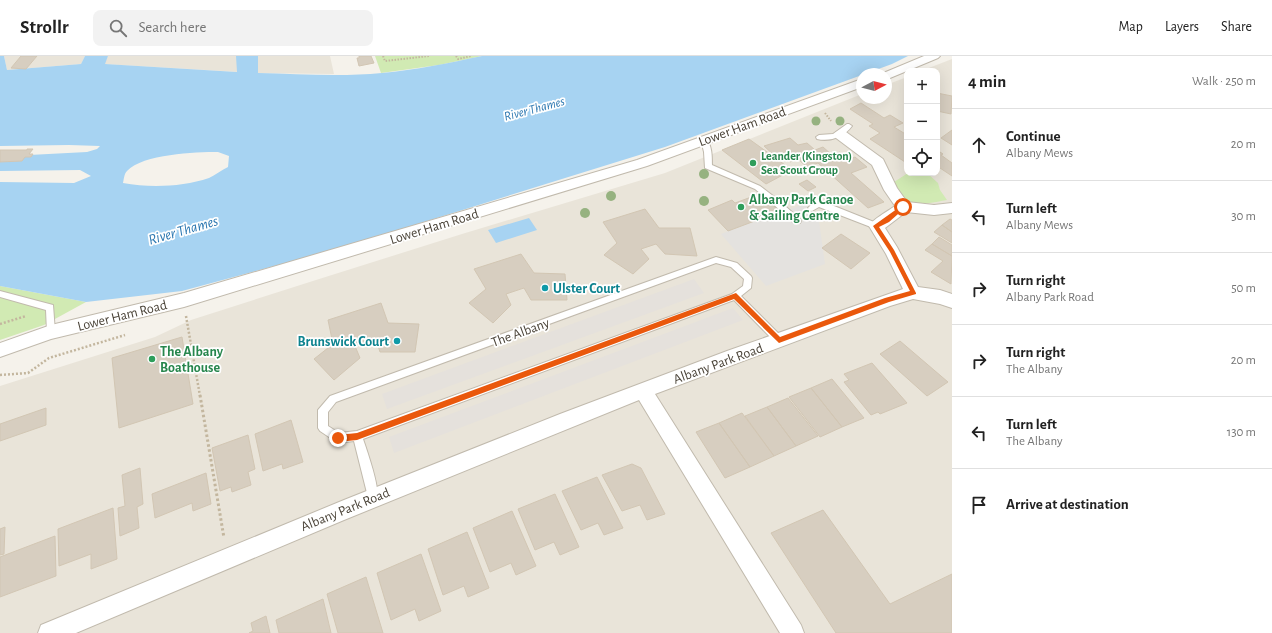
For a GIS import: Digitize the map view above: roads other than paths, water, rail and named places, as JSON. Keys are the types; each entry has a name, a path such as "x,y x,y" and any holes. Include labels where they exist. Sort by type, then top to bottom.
{"street":[{"path":"892,73 934,56"},
{"name":"Lower Ham Road","path":"0,350 51,332 184,300 591,178 642,162 856,85"},
{"path":"845,130 878,162 891,190 903,207"},
{"path":"913,293 892,251 876,226 887,220 903,207 934,210 952,208"},
{"name":"Albany Park Road","path":"49,633 228,556 373,497 643,391 779,340 888,300 913,293 940,297 952,301"},
{"path":"643,391 792,633"}],"lane":[{"path":"819,137 832,138 845,130"},
{"path":"704,140 708,152 708,166 720,173 750,183 767,194 797,220"},
{"path":"809,199 815,206 876,226"},
{"name":"The Albany","path":"716,260 734,265 748,278 747,288 736,296 357,436 338,438 323,428 323,410 333,400 716,260"},
{"path":"0,294 50,308 51,332"},
{"path":"736,296 779,340"},
{"path":"357,436 369,476 373,497"}],"water":[{"name":"River Thames","path":"0,56 4,56 7,70 81,64 85,56 108,56 105,64 237,72 236,56 258,56 258,73 336,75 394,72 482,56 908,56 881,68 856,68 856,77 665,147 337,249 182,291 86,302 0,286 0,182 74,183 91,176 80,170 0,171 0,160 10,156 87,152 97,149 100,146 0,146","holes":["218,152 229,156 228,167 209,178 177,185 144,186 123,183 127,171 135,165 170,155"]},
{"path":"529,218 537,230 496,243 488,230"}],"place":[{"name":"Leander (Kingston) Sea Scout Group","path":"753,163"},
{"name":"Albany Park Canoe & Sailing Centre","path":"741,207"},
{"name":"Ulster Court","path":"545,288"},
{"name":"Brunswick Court","path":"397,341"},
{"name":"The Albany Boathouse","path":"152,359"}]}
